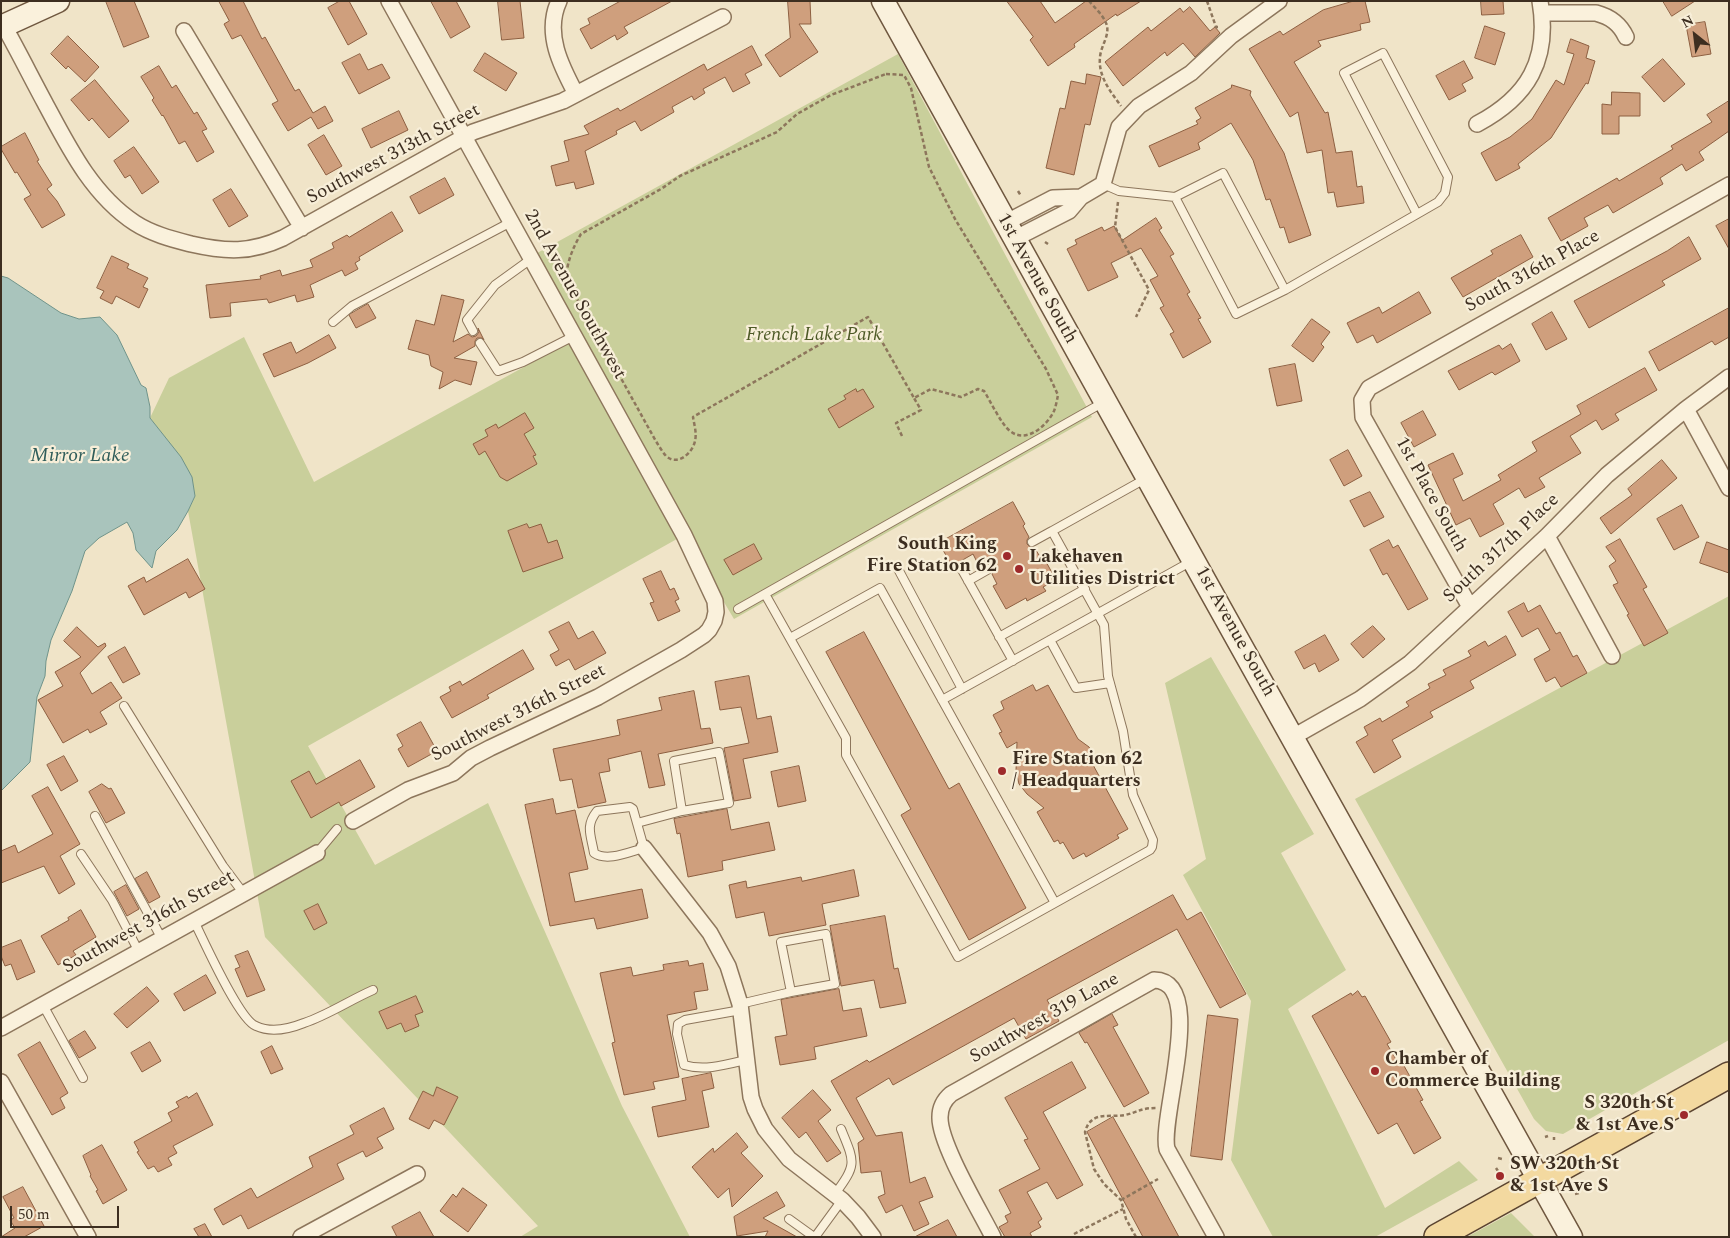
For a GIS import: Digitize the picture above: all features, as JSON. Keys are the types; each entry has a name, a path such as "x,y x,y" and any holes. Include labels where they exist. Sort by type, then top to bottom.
{"main road":[{"name":"1st Avenue South","path":"883,1 1104,402 1571,1237"},
{"path":"3,26 44,4"},
{"path":"1437,1237 1729,1075"}],"street":[{"name":"2nd Avenue Southwest","path":"389,1 684,535 711,589 716,612"},
{"path":"559,1 554,19 555,44 560,64 576,94"},
{"path":"1010,231 1053,198 1081,197 1104,184 1119,127 1129,116 1139,106 1191,73 1240,29 1278,1"},
{"path":"1477,124 1504,108 1524,88 1532,74 1541,46 1541,7 1604,15 1617,23 1626,37"},
{"name":"Southwest 313th Street","path":"3,26 63,136 87,174 114,205 136,223 153,232 187,243 219,249 251,249 276,241 302,228 483,127 537,110 576,94 723,18"},
{"path":"184,31 302,228"},
{"name":"South 316th Place","path":"1362,400 1369,388 1729,184"},
{"name":"South 317th Place","path":"1293,737 1360,699 1410,664 1547,536 1607,475 1686,409 1729,377"},
{"name":"1st Place South","path":"1362,400 1363,417 1470,607"},
{"path":"1686,409 1729,488"},
{"path":"1547,536 1612,656"},
{"name":"Southwest 316th Street","path":"353,820 408,790 453,773 476,755 598,697 681,650 709,630 716,612"},
{"path":"644,848 710,933 719,948 734,983 740,1007 751,1097 765,1129 788,1159 839,1197 858,1217 873,1237"},
{"name":"Southwest 316th Street","path":"1,1028 317,853"},
{"name":"Southwest 319 Lane","path":"993,1237 948,1148 941,1128 942,1105 952,1094 1146,984 1154,980 1161,980 1172,988 1179,1004 1180,1020 1174,1084 1168,1109"},
{"path":"1,1082 88,1237"},
{"path":"1168,1109 1165,1137 1167,1149 1216,1237"},
{"path":"301,1237 417,1174"}],"lane":[{"path":"1175,197 1236,314 1285,290 1438,202 1445,193 1448,177 1383,53 1344,74 1417,214"},
{"path":"1104,184 1119,191 1175,197 1223,174 1285,290"},
{"path":"333,322 352,306 511,222"},
{"path":"473,331 467,320 495,285 531,259"},
{"path":"480,343 498,371 523,362 574,336"},
{"path":"738,609 1104,402"},
{"path":"1032,542 1147,478"},
{"path":"766,594 846,738 846,755 958,957 1150,850 1153,844 1153,840 1133,795 1123,730 1108,676 1105,633 1098,613 1052,531"},
{"path":"942,700 1193,560"},
{"path":"897,567 962,689"},
{"path":"961,568 1012,661"},
{"path":"968,581 989,569"},
{"path":"790,638 880,588 1055,903"},
{"path":"999,637 1085,589"},
{"path":"1050,640 1076,688 1110,683"},
{"path":"124,706 197,826 244,894"},
{"path":"637,823 682,811 729,803 720,752 674,761 682,811"},
{"path":"630,807 633,809 644,848 608,856 599,856 594,852 588,824 597,811 630,807"},
{"path":"95,816 162,939"},
{"path":"317,853 337,829"},
{"path":"81,854 112,900 139,952"},
{"path":"194,921 231,994 246,1020 254,1026 270,1030 284,1029 305,1023 373,990"},
{"path":"746,1060 716,1067 693,1068 684,1065 677,1034 678,1024 685,1020 792,992 835,984 826,934 781,942 792,992"},
{"path":"43,1005 83,1078"},
{"path":"789,1219 815,1237 839,1197 849,1174 852,1160 841,1129"}],"path":[{"path":"1089,1 1106,22 1108,31 1100,56 1102,75 1114,96 1129,116"},
{"path":"1207,1 1216,27 1240,29"},
{"path":"902,436 896,423 921,410 914,398 868,317 693,417 696,434 692,448 688,454 680,459 673,460 667,457 653,436 567,281 566,275 575,244 581,234 662,189 680,176 777,132 797,114 831,95 886,74 904,75 911,88 928,167 955,219 1030,341 1058,395 1054,412 1043,426 1030,435 1018,435 1009,431 984,391 978,389 961,397 931,388 914,398"},
{"path":"1018,191 1021,196"},
{"path":"1119,191 1115,227 1150,290 1136,317"},
{"path":"1136,1237 1129,1226 1121,1200 1104,1184 1094,1169 1085,1132 1086,1128 1093,1120 1102,1115 1126,1115 1144,1108 1168,1109"},
{"path":"1121,1200 1158,1179"},
{"path":"1074,1234 1123,1209"}],"green space":[{"name":"French Lake Park","path":"898,54 1092,417 734,619 684,535 308,746 375,865 488,803 622,1106 690,1237 520,1237 538,1226 265,937 188,511 195,496 162,434 150,418 169,378 244,337 314,482 575,339 530,257"},
{"path":"1729,596 1729,1040 1563,1134 1546,1131 1534,1119 1355,799"},
{"path":"1211,657 1314,834 1281,853 1346,970 1288,1009 1385,1208 1459,1161 1478,1180 1375,1237 1273,1237 1231,1160 1251,1001 1183,875 1206,859 1165,683"},
{"path":"1511,1213 1535,1237 1467,1237"}],"water":[{"name":"Mirror Lake","path":"1,276 8,278 61,313 79,319 100,317 117,335 141,385 146,388 150,418 181,457 192,477 195,496 177,530 156,551 152,568 136,550 133,533 127,522 99,538 85,551 72,591 51,640 45,676 37,697 30,762 1,791"}],"building":[{"path":"106,1 134,1 149,37 124,47"},
{"path":"219,1 243,1 262,39 265,37 295,91 299,89 313,113 325,106 333,121 318,129 311,117 288,131 272,104 278,101 241,35 232,39 224,24 229,21"},
{"path":"340,1 349,1 367,34 348,45 328,8"},
{"path":"431,1 456,1 470,27 451,38"},
{"path":"498,1 520,1 524,38 502,40"},
{"path":"621,1 672,1 624,27 628,33 617,40 615,35 591,49 580,29 590,24 588,19"},
{"path":"788,1 810,1 811,24 799,24 818,52 780,77 765,55 790,38"},
{"path":"1007,1 1040,1 1055,23 1086,1 1141,1 1117,16 1116,14 1074,44 1075,47 1048,66 1030,40 1033,37"},
{"path":"1354,1 1365,1 1370,22 1360,24 1361,30 1318,41 1321,46 1294,62 1325,113 1328,112 1336,153 1352,151 1357,187 1362,186 1364,203 1337,207 1334,192 1328,193 1322,150 1307,153 1298,112 1290,117 1249,49 1280,31 1283,35 1323,10"},
{"path":"1481,1 1503,1 1504,14 1482,15"},
{"path":"1663,1 1695,1 1672,16"},
{"path":"1190,7 1210,31 1215,27 1220,33 1195,57 1183,43 1167,56 1165,52 1123,86 1105,62 1148,27 1151,31 1180,8 1183,12"},
{"path":"1705,22 1711,54 1692,57 1686,25"},
{"path":"1485,26 1505,33 1495,65 1475,58"},
{"path":"68,36 99,67 85,82 68,66 66,69 51,54"},
{"path":"1571,39 1589,46 1586,58 1595,61 1588,84 1586,83 1551,138 1518,164 1520,168 1496,181 1481,153 1510,137 1532,119 1556,80 1564,85 1574,54 1567,52"},
{"path":"752,46 762,65 745,74 750,83 733,92 725,77 703,89 705,93 694,100 692,96 672,107 674,112 641,131 635,121 616,131 617,134 585,151 594,184 576,189 574,182 556,186 551,166 569,161 564,141 589,134 584,126 618,108 620,111 704,64 707,70"},
{"path":"485,53 517,73 506,91 474,71"},
{"path":"360,54 368,70 382,64 390,78 359,94 342,63"},
{"path":"1663,59 1685,84 1664,102 1642,77"},
{"path":"1464,61 1473,78 1462,84 1466,91 1449,100 1436,76"},
{"path":"159,66 172,88 176,85 194,114 197,112 207,129 202,131 214,152 197,162 185,141 179,144 163,115 152,100 154,98 141,77"},
{"path":"1087,74 1101,77 1090,125 1085,124 1074,175 1046,168 1060,108 1065,109 1071,81 1085,84"},
{"path":"95,80 129,121 109,138 92,118 89,121 71,100"},
{"path":"1232,85 1251,91 1250,95 1284,153 1311,235 1289,243 1284,227 1280,228 1270,199 1266,200 1253,160 1231,123 1198,143 1200,149 1159,167 1149,146 1198,124 1196,121 1201,118 1195,108 1231,88"},
{"path":"1612,92 1640,93 1640,116 1619,116 1619,134 1602,134 1602,104 1611,105"},
{"path":"1729,101 1729,131 1699,152 1704,160 1686,171 1682,164 1660,178 1663,184 1613,213 1608,205 1584,218 1588,226 1561,241 1548,218 1617,178 1619,181 1673,149 1671,146 1712,122 1707,115"},
{"path":"399,111 408,130 371,148 362,129"},
{"path":"25,133 39,160 37,161 52,185 47,189 65,215 42,228 24,199 31,195 1,149 1,147"},
{"path":"324,135 342,166 326,175 308,145"},
{"path":"134,147 159,182 142,194 130,175 125,178 114,161"},
{"path":"445,178 454,195 419,214 410,197"},
{"path":"231,189 248,216 229,227 213,200"},
{"path":"392,212 403,231 359,257 360,260 355,263 358,269 345,276 342,270 310,285 314,297 297,302 295,295 269,303 267,299 230,303 231,316 210,318 206,285 261,279 260,276 280,270 282,276 313,267 310,260 334,248 332,243 347,235 349,237"},
{"path":"1156,218 1162,228 1159,230 1174,254 1170,256 1190,292 1187,294 1201,318 1198,319 1211,342 1183,358 1170,334 1174,332 1160,308 1164,306 1150,280 1158,276 1141,248 1111,263 1118,277 1088,291 1067,249 1077,244 1075,240 1102,227 1104,231 1114,226 1122,240"},
{"path":"1729,219 1729,249 1716,226"},
{"path":"1521,235 1533,257 1463,297 1451,278 1493,254 1491,251"},
{"path":"1689,237 1701,259 1662,281 1665,285 1589,328 1574,301 1667,251"},
{"path":"112,256 129,264 127,268 148,278 143,287 148,289 139,308 116,296 112,304 100,298 104,291 97,288"},
{"path":"1419,292 1431,313 1377,343 1373,335 1357,343 1347,323 1379,307 1382,313"},
{"path":"442,295 464,300 453,342 468,334 472,337 476,336 479,332 478,328 484,340 477,338 475,346 454,358 477,362 471,385 455,380 439,389 443,372 431,366 429,355 408,349 416,320 434,325"},
{"path":"368,304 376,318 356,328 349,315"},
{"path":"1729,308 1729,337 1715,345 1712,341 1659,371 1649,352"},
{"path":"1552,312 1567,339 1546,350 1532,324"},
{"path":"1312,319 1330,332 1321,344 1324,347 1313,362 1292,346"},
{"path":"329,335 336,348 308,363 274,377 263,354 291,342 296,353"},
{"path":"1511,344 1520,361 1495,375 1492,372 1459,390 1448,371 1499,345 1502,349"},
{"path":"1295,364 1302,401 1277,406 1269,369"},
{"path":"1645,368 1657,390 1615,414 1619,420 1602,430 1596,420 1570,436 1581,453 1539,478 1545,487 1525,498 1519,488 1493,504 1504,524 1480,537 1470,518 1456,525 1428,465 1453,453 1463,474 1453,479 1463,501 1501,480 1498,475 1537,451 1532,442 1581,414 1577,406"},
{"path":"856,389 857,392 863,389 874,407 839,428 828,409 846,399 844,396"},
{"path":"1423,411 1436,435 1414,447 1401,423"},
{"path":"525,413 534,428 524,434 536,455 533,456 537,464 507,481 500,477 485,451 479,455 473,444 488,436 485,430 496,424 498,428"},
{"path":"1348,450 1362,476 1344,486 1330,460"},
{"path":"1662,460 1677,478 1611,534 1600,518 1632,495 1628,489"},
{"path":"1370,492 1384,517 1364,527 1350,501"},
{"name":"South King Fire Station 62","path":"1013,502 1025,524 1023,526 1029,537 1027,544 1030,547 1034,547 1042,560 1044,558 1056,580 1043,587 1046,591 1027,601 1026,598 1006,609 993,586 997,584 992,574 995,570 992,564 986,564 983,559 977,562 973,554 952,566 939,543"},
{"path":"1682,505 1699,537 1674,550 1657,519"},
{"path":"527,524 529,528 541,524 548,543 557,540 563,558 523,572 508,531"},
{"path":"1620,539 1647,587 1643,589 1668,633 1644,646 1613,585 1618,583 1609,566 1616,561 1606,547"},
{"path":"1389,540 1393,548 1398,545 1428,599 1408,610 1387,573 1383,575 1370,550"},
{"path":"1707,542 1729,550 1729,573 1700,563"},
{"path":"754,544 762,559 733,575 724,560"},
{"path":"188,559 205,589 189,598 186,592 144,615 128,586 144,577 146,582"},
{"path":"661,571 670,590 674,588 679,599 675,601 680,611 658,621 650,603 654,602 643,579"},
{"path":"1524,603 1528,612 1540,605 1556,634 1560,632 1573,657 1577,655 1587,673 1561,687 1555,677 1546,682 1534,659 1550,650 1538,628 1522,637 1508,612"},
{"path":"569,622 578,639 593,631 606,653 575,670 569,659 556,666 550,655 559,650 549,632"},
{"path":"1373,626 1385,639 1363,658 1351,644"},
{"path":"77,627 98,647 105,643 106,646 80,673 92,694 111,682 122,698 100,712 107,724 90,733 88,729 63,743 38,700 63,686 55,672 81,657 64,641"},
{"path":"864,632 949,789 959,783 1026,908 969,940 901,815 911,809 826,652"},
{"path":"1325,635 1339,660 1319,672 1315,663 1304,669 1295,652"},
{"path":"1506,636 1516,655 1470,681 1474,688 1430,712 1433,717 1392,740 1401,757 1374,773 1356,742 1368,735 1364,727 1380,718 1382,722 1409,706 1406,702 1430,688 1428,684 1446,675 1443,670 1471,656 1468,651 1485,641 1488,646"},
{"path":"125,647 140,674 123,683 108,657"},
{"path":"523,650 534,669 487,695 489,698 452,718 440,697 451,691 449,687 460,681 462,685"},
{"path":"749,676 757,719 771,716 778,752 743,759 751,798 734,801 724,748 749,743 741,707 720,710 715,682"},
{"path":"1033,685 1036,691 1048,685 1078,739 1089,747 1092,752 1092,763 1128,829 1117,835 1119,838 1086,857 1084,853 1073,859 1063,842 1060,844 1058,840 1054,842 1037,812 1044,808 1027,794 1019,784 1016,771 1017,742 1007,748 999,733 1002,732 993,715 1004,709 1001,702"},
{"path":"694,691 701,729 710,728 713,743 658,754 665,785 649,788 641,751 608,759 610,771 599,773 606,802 578,808 572,779 560,781 553,749 620,735 617,720 662,710 659,698"},
{"path":"421,722 437,751 408,767 398,749 403,746 397,735"},
{"path":"64,756 78,781 61,791 47,765"},
{"path":"360,760 375,787 341,806 339,802 311,818 291,781 309,771 316,784"},
{"path":"799,766 806,801 778,807 771,772"},
{"path":"102,784 109,789 111,788 125,813 106,823 89,792"},
{"path":"48,787 80,844 60,856 75,884 59,894 44,866 1,883 1,851 15,845 18,853 53,834 32,796"},
{"path":"553,799 556,814 575,810 588,869 569,873 575,902 642,889 648,918 597,929 594,918 550,926 525,805"},
{"path":"727,809 731,830 769,822 775,850 722,861 723,870 688,877 680,833 677,834 674,819"},
{"path":"854,870 859,896 822,904 826,925 769,936 764,912 736,918 729,885 746,881 747,888 801,877 802,881"},
{"path":"147,872 160,897 149,903 135,879"},
{"path":"126,885 139,909 127,916 114,892"},
{"path":"1173,895 1187,920 1201,912 1246,994 1220,1008 1177,929 1047,1000 1059,1021 1026,1039 1014,1018 893,1085 889,1078 856,1098 876,1136 902,1132 910,1183 925,1177 933,1197 919,1202 929,1224 914,1231 902,1205 886,1213 878,1197 885,1194 881,1171 861,1173 858,1143 864,1139 831,1081"},
{"path":"318,904 327,923 314,930 304,911"},
{"path":"81,910 96,937 73,951 76,955 58,965 41,936 69,920 68,918"},
{"path":"885,916 894,969 898,968 906,1003 880,1008 874,980 841,986 830,926"},
{"path":"21,940 35,972 17,980 11,964 5,966 1,956 1,948"},
{"path":"248,951 265,990 247,997 235,969 240,967 235,956"},
{"path":"688,961 689,966 703,963 708,990 694,992 697,1009 667,1015 679,1077 653,1082 655,1089 624,1095 612,1043 615,1042 600,973 631,967 633,976 664,970 663,965"},
{"path":"206,975 216,993 184,1011 174,994"},
{"path":"147,987 159,1001 127,1028 114,1014"},
{"path":"839,989 843,1011 861,1008 867,1036 814,1047 816,1059 780,1065 775,1037 787,1035 781,1000"},
{"name":"Chamber of Commerce Building","path":"1358,991 1362,997 1365,996 1391,1042 1387,1044 1400,1066 1403,1064 1423,1100 1420,1101 1441,1138 1414,1154 1397,1123 1378,1134 1312,1016 1351,993 1352,995"},
{"path":"416,996 423,1012 415,1015 419,1026 405,1032 401,1023 387,1029 379,1012"},
{"path":"1112,1014 1118,1025 1113,1027 1149,1093 1124,1107 1087,1042 1085,1043 1079,1033"},
{"path":"1208,1015 1238,1019 1222,1160 1191,1156"},
{"path":"85,1031 96,1048 79,1058 69,1041"},
{"path":"40,1042 68,1093 60,1098 65,1108 52,1115 18,1055"},
{"path":"150,1042 161,1061 142,1072 131,1053"},
{"path":"272,1046 283,1069 271,1074 261,1052"},
{"path":"1072,1062 1086,1088 1043,1112 1083,1185 1057,1199 1047,1182 1027,1192 1042,1219 1038,1222 1041,1227 1030,1233 1032,1237 1005,1237 999,1227 1008,1222 1005,1216 1011,1213 999,1190 1040,1169 1024,1140 1028,1139 1005,1098"},
{"path":"711,1073 714,1088 702,1091 709,1127 658,1137 652,1107 686,1100 682,1079"},
{"path":"437,1087 458,1097 444,1125 434,1120 429,1129 409,1119 423,1091 433,1096"},
{"path":"813,1090 831,1110 818,1121 841,1153 827,1162 806,1132 799,1138 782,1118"},
{"path":"197,1093 213,1125 173,1146 177,1153 168,1158 172,1165 158,1172 154,1166 148,1169 137,1152 139,1151 134,1142 172,1121 168,1113 179,1107 176,1102"},
{"path":"384,1108 394,1129 377,1138 383,1148 366,1157 363,1151 337,1164 344,1179 248,1229 241,1215 223,1225 214,1209 251,1188 257,1198 313,1167 309,1157 354,1134 350,1126"},
{"path":"1113,1117 1179,1237 1143,1237 1087,1132"},
{"path":"737,1133 748,1147 741,1153 763,1176 732,1207 729,1188 718,1198 692,1167 713,1148 714,1152"},
{"path":"102,1145 127,1190 103,1204 83,1156"},
{"path":"23,1187 44,1226 24,1237 1,1237 15,1228 10,1220 14,1218 3,1197"},
{"path":"463,1188 487,1205 468,1232 440,1211 453,1194 456,1197"},
{"path":"777,1192 785,1206 763,1218 797,1237 765,1237 768,1231 737,1236 734,1217"},
{"path":"420,1212 434,1237 397,1237 392,1227"},
{"path":"948,1220 957,1237 915,1237"},
{"path":"205,1224 212,1237 199,1237 194,1229"}],"place":[{"name":"South King Fire Station 62","path":"1007,556"},
{"name":"Lakehaven Utilities District","path":"1019,569"},
{"name":"Fire Station 62 / Headquarters","path":"1002,771"},
{"name":"Chamber of Commerce Building","path":"1375,1071"},
{"name":"S 320th St & 1st Ave S","path":"1684,1115"},
{"name":"SW 320th St & 1st Ave S","path":"1500,1176"}]}
